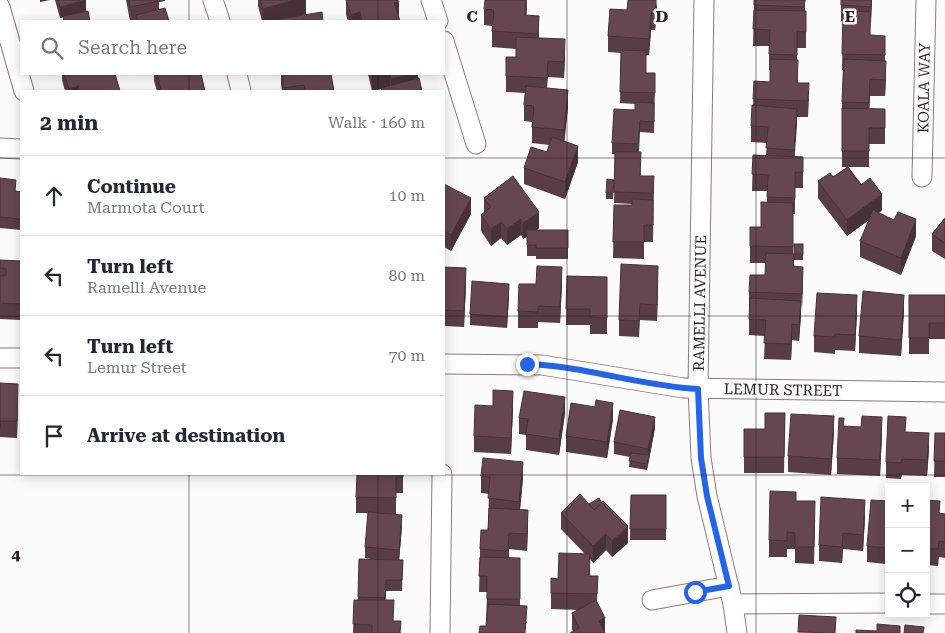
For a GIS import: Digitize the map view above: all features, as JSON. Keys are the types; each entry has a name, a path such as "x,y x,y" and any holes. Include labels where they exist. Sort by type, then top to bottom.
{"street":[{"path":"213,0 220,20"},
{"path":"431,0 438,20"},
{"name":"RAMELLI AVENUE","path":"704,0 698,389 701,458 707,496 731,595 737,633"},
{"name":"KOALA WAY","path":"922,177 926,0"},
{"path":"0,7 24,90"},
{"path":"445,43 476,144"},
{"path":"237,75 241,90"},
{"path":"0,148 20,149"},
{"path":"0,358 20,358"},
{"name":"LEMUR STREET","path":"445,364 542,365 667,386 698,389 945,392"},
{"path":"440,633 442,475"},
{"path":"652,600 731,595 885,603"},
{"path":"930,604 945,604"}],"building":[{"path":"58,0 86,0 60,7"},
{"path":"129,0 159,0 159,1 130,7"},
{"path":"260,0 295,0 263,9"},
{"path":"346,0 398,0 399,2 394,3 400,20 362,20 360,12 351,15"},
{"path":"485,0 526,0 525,15 539,16 538,34 492,31 494,10 484,9"},
{"path":"628,0 656,0 655,14 651,13 649,39 608,36 610,9 627,10"},
{"path":"754,0 805,0 804,7 754,5"},
{"path":"841,0 871,0 871,7 841,5"},
{"path":"165,8 169,20 138,20 136,15"},
{"path":"754,10 806,11 806,32 797,31 797,55 769,54 770,30 753,29"},
{"path":"88,11 90,20 64,20 63,16"},
{"path":"843,11 870,12 870,35 885,36 885,55 842,54"},
{"path":"322,12 323,20 274,20"},
{"path":"516,37 565,39 564,62 548,61 547,78 506,76 506,57 516,57"},
{"path":"621,50 646,51 646,73 655,73 655,93 620,92"},
{"path":"770,59 798,60 797,83 809,83 808,101 753,99 754,81 770,82"},
{"path":"844,59 886,61 885,80 870,79 869,103 842,102"},
{"path":"64,75 115,75 120,90 80,90 78,86 69,89"},
{"path":"157,75 201,75 205,90 161,90"},
{"path":"282,75 331,75 334,90 306,90 304,85 284,88"},
{"path":"390,75 410,75 391,79"},
{"path":"419,78 422,90 382,90 381,88"},
{"path":"526,86 568,90 564,130 532,127 534,106 524,105"},
{"path":"635,102 654,103 654,122 640,121 638,144 612,143 614,109 635,110"},
{"path":"752,105 797,109 794,150 766,148 768,127 751,126"},
{"path":"842,108 885,109 885,128 869,128 869,151 842,151"},
{"path":"552,137 578,146 565,182 524,168 531,147 547,152"},
{"path":"615,152 641,152 640,176 654,176 653,193 614,192"},
{"path":"753,155 803,157 803,172 795,172 795,198 767,197 768,175 752,174"},
{"path":"848,167 861,185 870,178 882,194 847,220 818,181 830,173 833,177"},
{"path":"513,176 539,212 523,223 521,219 507,229 501,222 491,229 481,215 491,207 484,198"},
{"path":"0,178 16,180 15,191 20,192 20,219 0,217"},
{"path":"607,179 614,180 613,193 606,193"},
{"path":"445,185 471,198 451,235 445,232"},
{"path":"632,199 653,200 653,225 644,225 644,242 613,242 614,205 632,205"},
{"path":"761,202 793,203 793,247 750,246 750,227 761,227"},
{"path":"873,210 894,220 898,212 916,219 901,258 860,241"},
{"path":"945,218 945,243 932,234"},
{"path":"527,230 568,230 568,248 536,248 536,245 527,245"},
{"path":"794,244 803,244 803,254 794,254"},
{"path":"766,253 794,254 793,266 803,267 802,294 749,292 750,275 765,275"},
{"path":"0,260 20,261 20,304 0,303 0,276 6,276 6,268 0,268"},
{"path":"621,264 658,266 657,305 640,304 639,321 619,320"},
{"path":"537,266 562,267 560,307 538,306 538,312 518,311 519,284 536,284"},
{"path":"445,267 466,268 464,311 445,310"},
{"path":"567,276 607,277 607,318 590,317 590,309 566,309"},
{"path":"472,281 509,284 507,317 470,314"},
{"path":"863,291 904,295 901,340 859,336"},
{"path":"817,293 857,295 855,335 835,334 835,337 814,336"},
{"path":"909,295 945,295 945,323 929,323 929,338 909,338"},
{"path":"750,298 801,301 799,325 792,324 791,344 764,343 766,320 749,319"},
{"path":"0,383 18,384 17,421 0,421"},
{"path":"493,390 513,391 511,438 474,436 475,405 493,406"},
{"path":"524,391 565,397 559,439 526,434 528,419 519,418"},
{"path":"596,400 613,403 607,442 566,436 571,403 595,407"},
{"path":"620,410 655,417 648,449 614,442"},
{"path":"765,413 785,413 784,457 744,457 744,429 765,429"},
{"path":"791,414 834,416 831,459 788,456"},
{"path":"862,416 882,417 880,460 837,458 839,418 844,418 843,426 861,427"},
{"path":"888,416 906,417 905,432 929,433 927,460 902,459 901,463 886,462"},
{"path":"935,433 945,433 945,461 934,461"},
{"path":"631,453 649,455 647,464 629,461"},
{"path":"483,458 523,462 519,502 488,498 490,477 481,476"},
{"path":"357,475 403,475 403,477 396,477 396,498 356,497"},
{"path":"770,491 796,492 796,501 815,501 814,547 795,547 795,533 787,532 787,541 769,540"},
{"path":"580,494 594,510 603,501 628,526 612,541 606,534 593,546 561,513"},
{"path":"631,495 666,495 666,529 630,529"},
{"path":"821,497 865,500 863,535 843,533 842,547 819,545"},
{"path":"599,498 602,503 594,510 589,504"},
{"path":"871,500 885,501 885,548 867,546"},
{"path":"930,500 940,501 939,513 945,514 945,542 939,541 938,549 930,549"},
{"path":"489,508 528,510 527,534 509,533 508,551 480,549 481,530 488,530"},
{"path":"368,512 402,515 399,550 365,547"},
{"path":"559,553 590,554 589,576 598,576 597,594 551,593 551,578 558,579"},
{"path":"480,557 520,558 520,599 487,599 487,576 479,576"},
{"path":"359,559 403,560 402,580 386,580 385,598 358,597"},
{"path":"354,600 394,600 393,621 401,621 400,633 372,633 372,625 353,624"},
{"path":"596,600 605,618 599,621 605,633 570,633 579,628 572,613"},
{"path":"488,604 527,606 525,633 479,633 480,626 486,626"},
{"path":"799,615 836,617 835,633 798,632"},
{"path":"877,624 900,626 900,633 856,633 856,630 877,631"},
{"path":"905,625 924,627 923,633 904,633"}],"route":[{"path":"527,364 557,366 667,386 698,389 701,458 707,496 729,586 695,592"}]}
